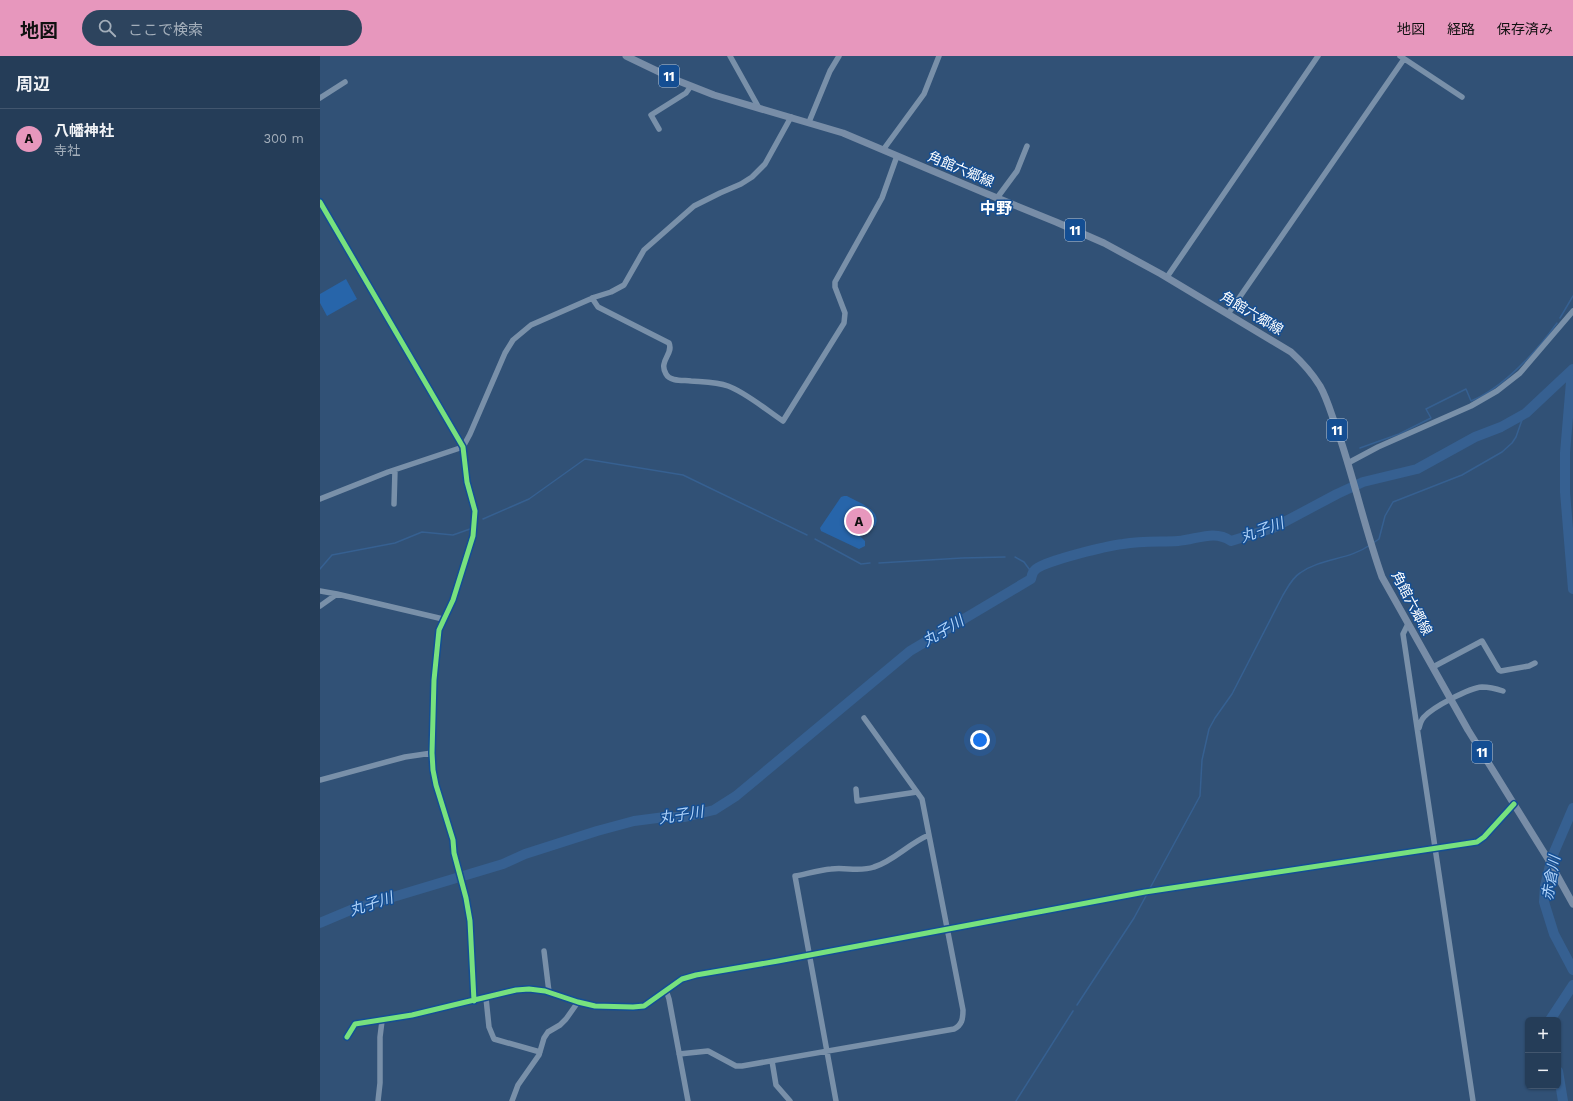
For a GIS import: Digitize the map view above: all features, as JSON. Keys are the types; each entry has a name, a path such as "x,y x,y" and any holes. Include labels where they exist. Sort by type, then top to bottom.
{"main road":[{"name":"角館六郷線","path":"626,56 714,95 843,133 1104,243 1167,277 1291,352 1306,366 1315,378 1325,397 1348,463 1382,577 1450,700 1562,882 1573,904"}],"street":[{"path":"730,56 759,108"},
{"path":"809,122 830,71 840,56"},
{"path":"882,150 924,94 939,56"},
{"path":"1167,277 1318,56"},
{"path":"1228,314 1402,58 1462,97"},
{"path":"320,98 346,82"},
{"path":"659,129 651,115 686,93 691,86"},
{"path":"320,499 395,470 463,447 505,353 513,340 531,325 592,298 612,292 624,284 644,250 694,206 741,184 752,177 765,164 791,117"},
{"path":"997,198 1016,171 1027,146"},
{"path":"592,298 598,307 669,343 670,350 663,364 663,368 667,376 672,380 707,382 729,386 783,421 844,323 845,313 834,287 834,282 882,198 897,156"},
{"path":"320,202 463,447 467,482 475,511 473,536 453,600 439,630 435,667 432,752 436,785 453,840 454,853 466,898 470,921 471,966 474,1001"},
{"path":"1348,463 1378,447 1471,406 1497,391 1520,373 1573,311"},
{"path":"394,504 395,470"},
{"path":"320,591 443,619"},
{"path":"320,606 337,594"},
{"path":"1408,624 1403,634 1473,1101"},
{"path":"1433,667 1482,640 1501,671 1529,666 1535,663"},
{"path":"1418,730 1424,717 1450,700 1482,687 1503,691"},
{"path":"679,1054 708,1051 736,1066 827,1052 958,1027 962,1020 963,1010 922,799 864,718"},
{"path":"320,780 405,757 432,752"},
{"path":"856,789 857,801 917,792"},
{"path":"347,1037 355,1024 382,1021 474,1001 516,990 529,989 549,992 578,1002 596,1006 644,1006 682,979 696,975 1154,890 1477,842 1484,837 1514,804"},
{"path":"836,1101 808,955 795,876 830,869 872,868 889,860 920,839 929,835"},
{"path":"544,951 549,992"},
{"path":"666,990 688,1101"},
{"path":"486,998 489,1027 494,1039 540,1052"},
{"path":"512,1101 518,1085 540,1052 548,1032 560,1025 578,1002"},
{"path":"378,1101 382,1021"},
{"path":"772,1061 776,1085 790,1101"}],"shaded area":[{"path":"346,279 357,299 327,316 320,303 320,294"},
{"path":"844,496 863,504 873,511 876,516 877,520 875,526 868,528 865,526 865,520 859,513 853,512 846,518 845,525 856,532 865,541 865,546 859,549 821,531 820,528 841,497"}],"waterway":[{"path":"1560,318 1573,296"},
{"path":"1360,448 1399,434 1431,418 1426,409 1466,389 1471,401 1483,395 1518,368 1540,345 1557,323"},
{"name":"丸子川","path":"320,923 353,909 503,864 525,854 597,831 634,821 665,817 685,817 714,810 736,796 910,651 1031,579 1034,571 1043,565 1104,547 1144,542 1178,541 1212,535 1231,541 1273,528 1363,482 1417,469 1475,437 1501,427 1526,413 1573,369"},
{"name":"赤倉川","path":"1572,370 1565,453 1565,492 1573,589"},
{"path":"1373,543 1379,539 1385,516 1393,502 1462,475 1502,452 1516,437 1524,414"},
{"path":"483,519 529,499 585,459 683,475 807,535"},
{"path":"320,569 332,555 395,543 422,532 453,535 470,529"},
{"path":"815,539 861,564 870,563"},
{"path":"1149,890 1200,796 1202,760 1209,729 1232,694 1288,586 1297,575 1308,568 1353,554 1370,545"},
{"path":"879,563 1005,557"},
{"path":"1015,557 1024,562 1032,573"},
{"name":"赤倉川","path":"1573,808 1552,857 1545,886 1544,902 1554,934 1573,970"},
{"path":"1077,1005 1134,918 1147,894"},
{"path":"1552,1017 1573,985"},
{"path":"1016,1101 1073,1011"},
{"path":"1561,1089 1563,1101"}],"cycle path":[{"path":"320,202 463,447 467,482 475,511 473,536 453,600 439,630 434,680 432,753 436,785 453,840 454,853 466,898 470,921 474,1001"},
{"path":"347,1037 355,1024 412,1015 516,990 529,989 545,991 595,1006 644,1006 682,979 696,975 1145,892 1477,842 1484,837 1514,804"}],"place":[{"name":"八幡神社","path":"859,521"}],"district":[{"name":"中野","path":"996,208"}]}
